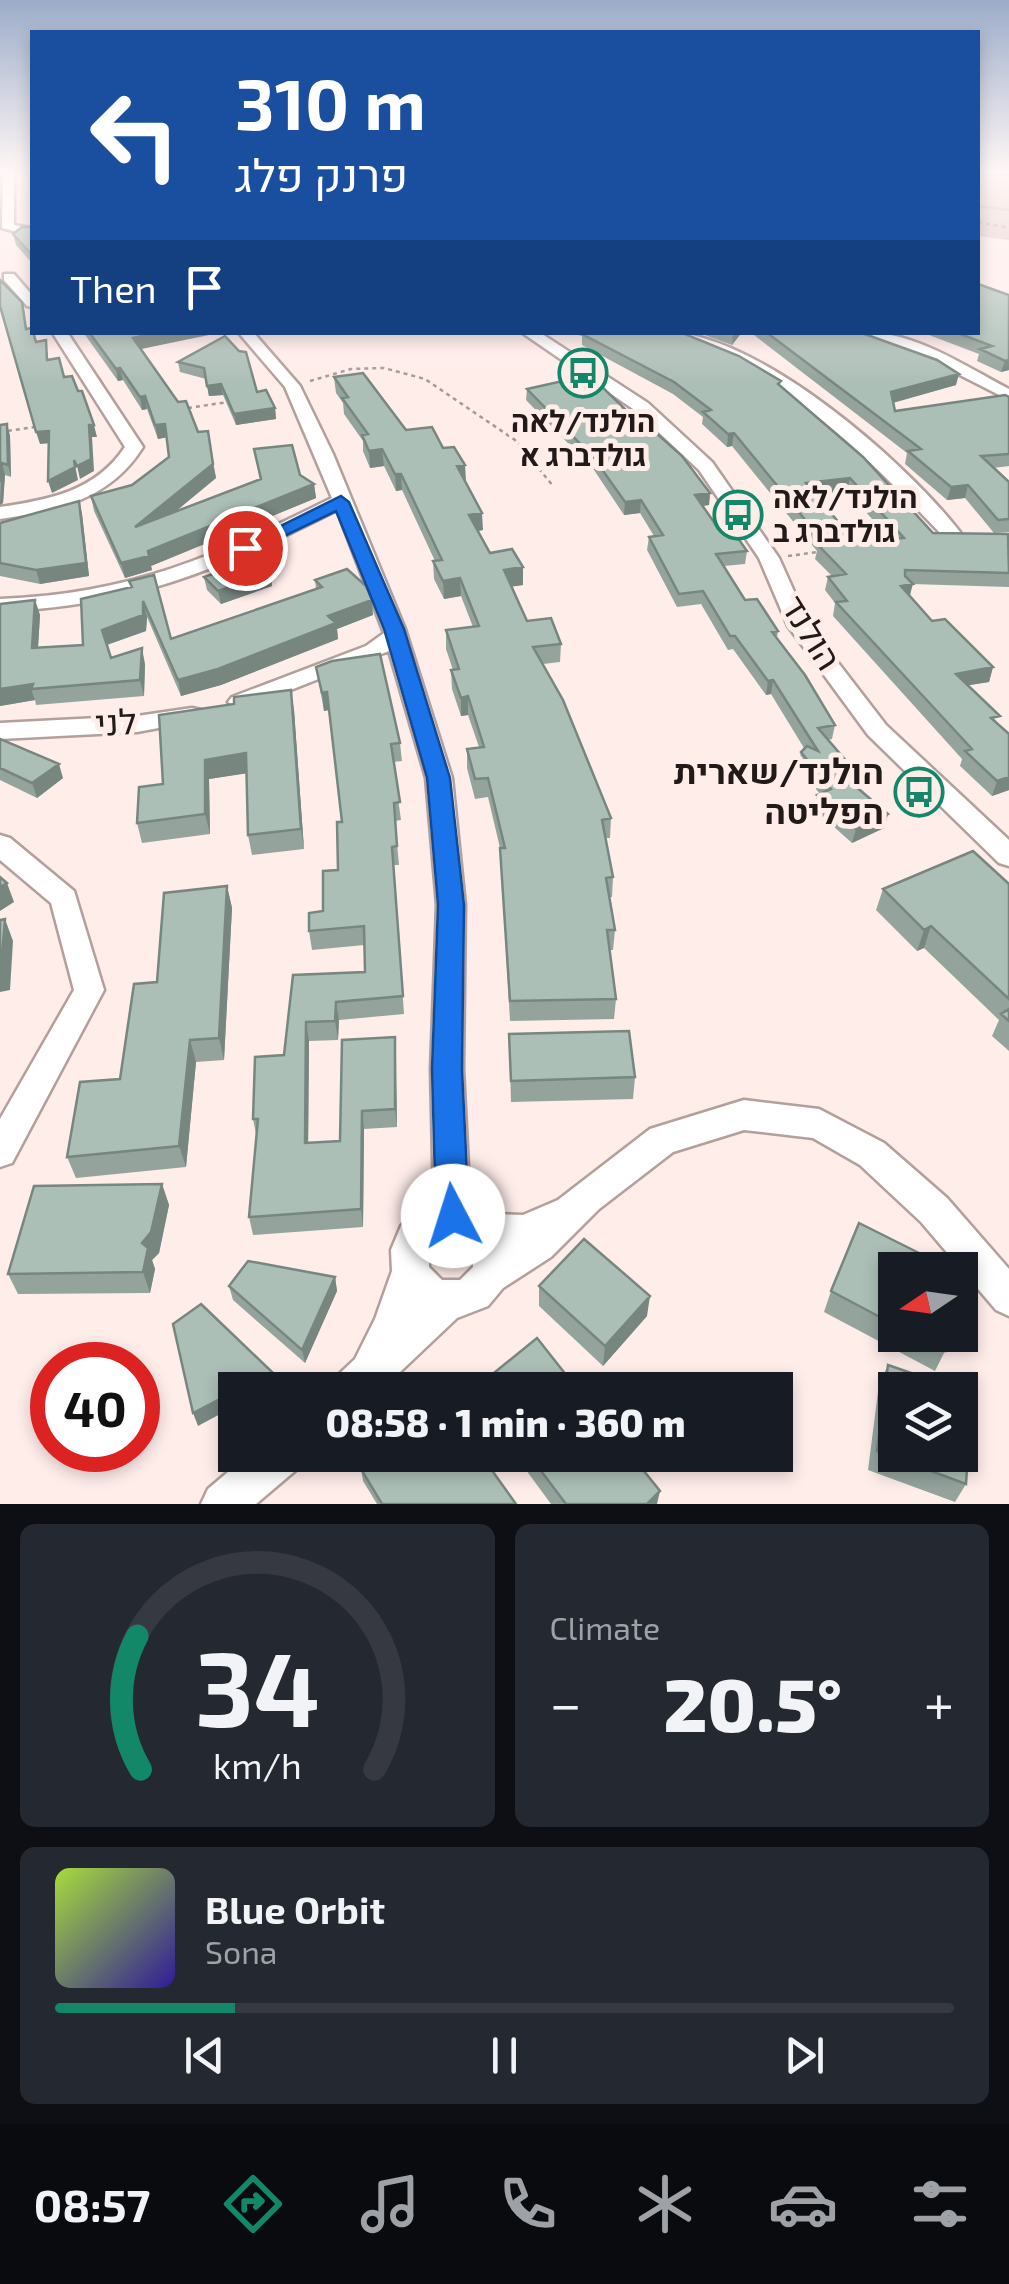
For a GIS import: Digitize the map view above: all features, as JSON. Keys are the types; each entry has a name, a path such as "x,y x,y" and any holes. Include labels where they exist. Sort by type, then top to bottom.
{"street":[{"path":"4,278 30,272"},
{"path":"4,278 30,301"},
{"path":"0,513 80,498 126,464 134,448 61,335"},
{"path":"248,335 292,386 324,454 396,636 439,778 451,905 447,1069 468,1224 494,1260 490,1275"},
{"name":"הולנד","path":"532,335 642,408 680,439 717,481 768,558 799,626 877,730 1005,848"},
{"path":"679,335 762,369 805,396 836,420 950,532"},
{"path":"879,335 918,348 1009,395"},
{"path":"0,605 75,602 182,576 341,502"},
{"name":"לני","path":"0,730 137,724 204,713 265,695 374,651 396,636"},
{"path":"0,845 64,898 89,990 0,1152"},
{"path":"371,1372 448,1300 473,1293 490,1275 538,1245 568,1213 662,1140 744,1115 818,1124 872,1154 934,1210 1009,1297"},
{"path":"365,1372 390,1330 410,1274 409,1250 413,1239 430,1223 525,1232 568,1213"},
{"path":"410,1274 425,1292 448,1300"},
{"path":"223,1504 261,1472"}],"path":[{"path":"768,558 820,552"}],"building":[{"path":"0,280 22,302 30,335 34,335 36,342 46,340 47,360 59,358 64,377 72,376 78,391 82,391 94,425 89,425 91,459 77,466 74,460 75,467 48,481 49,431 36,432 0,306"},
{"path":"980,285 1009,295 1009,360 980,349 992,346 963,335 980,335"},
{"path":"91,335 146,335 133,338 178,402 186,401 198,432 208,431 213,464 135,527 261,479 254,449 292,445 300,475 314,484 148,551 149,556 121,563 91,496 132,485 169,457 165,424 155,425 145,396 140,397 120,368 116,369"},
{"path":"584,335 687,335 739,356 781,381 778,384 863,457 933,533 1008,534 1009,573 905,570 913,584 901,586 932,621 945,619 993,667 956,674 1000,716 991,718 1009,734 1009,777 997,781 965,751 972,749 836,602 847,601 828,577 846,574 818,545 825,544 734,433 728,434 703,412 711,410 674,382","holes":["850,478 904,538 855,542 806,483"]},
{"path":"770,335 867,335 937,360 959,374 891,392 895,411 1009,397 1009,454 981,456 1009,482 1009,519 998,520 968,485 951,487 908,451 921,449"},
{"path":"225,336 239,351 246,352 257,392 266,390 275,408 234,414 221,384 207,386 204,368 178,362"},
{"path":"363,373 406,430 432,427 443,448 454,447 465,465 457,466 482,513 469,515 490,553 512,549 523,567 504,570 527,621 551,618 561,644 533,647 563,700 611,818 602,820 613,877 606,878 615,930 607,930 616,999 510,1001 500,848 505,848 488,778 475,779 467,749 484,747 468,696 461,698 451,670 459,669 446,630 479,626 460,578 443,581 433,561 442,560 401,474 395,474 382,449 369,451 362,435 368,434 342,398 348,397 334,377"},
{"path":"576,378 581,382 594,379 682,456 710,493 695,495 718,528 730,527 747,551 716,554 745,600 757,599 778,631 772,632 805,675 835,725 818,728 848,763 833,767 888,814 856,829 817,795 831,789 801,752 807,746 818,751 773,680 768,681 735,636 730,636 703,591 679,594 649,537 663,535 641,500 625,502 594,458 527,389"},
{"path":"7,424 8,465 2,463 0,482 0,425"},
{"path":"79,501 86,563 36,570 0,563 0,523"},
{"path":"255,559 270,573 218,591 204,577"},
{"path":"347,569 366,586 372,600 328,616 336,623 218,669 178,680 143,601 143,615 102,630 111,658 142,648 140,680 0,689 0,604 35,600 32,648 83,645 81,599 132,587 129,581 154,575 171,639 322,587 315,580"},
{"path":"380,654 400,743 391,744 400,802 394,803 397,846 392,847 403,996 336,1002 335,1021 306,1022 305,1143 340,1141 342,1040 395,1037 395,1109 362,1111 361,1209 249,1217 258,1119 253,1119 255,1057 284,1055 293,975 365,972 364,926 309,931 309,913 323,911 323,871 338,870 337,822 342,822 327,692 322,693 316,667"},
{"path":"291,690 301,829 248,835 246,753 205,760 205,814 137,823 139,787 163,784 159,715 234,704 234,697"},
{"path":"0,739 59,764 32,783 0,768"},
{"path":"973,851 1009,884 1009,999 931,926 924,930 883,889"},
{"path":"227,886 219,1038 190,1040 179,1146 67,1157 80,1082 120,1079 134,984 157,982 164,893"},
{"path":"5,919 1,968 0,969 0,920"},
{"path":"629,1031 635,1077 511,1081 509,1034"},
{"path":"162,1184 151,1232 142,1243 148,1248 143,1272 8,1274 34,1186"},
{"path":"859,1223 917,1252 878,1252 878,1316 831,1291"},
{"path":"584,1239 650,1296 605,1346 539,1286"},
{"path":"248,1261 335,1277 302,1350 229,1286"},
{"path":"201,1304 272,1372 218,1372 218,1400 193,1413 173,1324"},
{"path":"537,1338 564,1372 495,1372"},
{"path":"888,1365 908,1372 887,1372"},
{"path":"363,1472 493,1472 516,1504 382,1504"},
{"path":"542,1472 645,1472 660,1491 647,1504 566,1504"},
{"path":"934,1472 967,1472 966,1484"}],"place":[{"name":"הולנד/לאה גולדברג א","path":"583,373"},
{"name":"הולנד/לאה גולדברג ב","path":"738,515"},
{"name":"הולנד/שארית הפליטה","path":"919,792"}],"route":[{"path":"245,548 341,502 394,629 439,778 451,905 447,1069 453,1216"}]}
